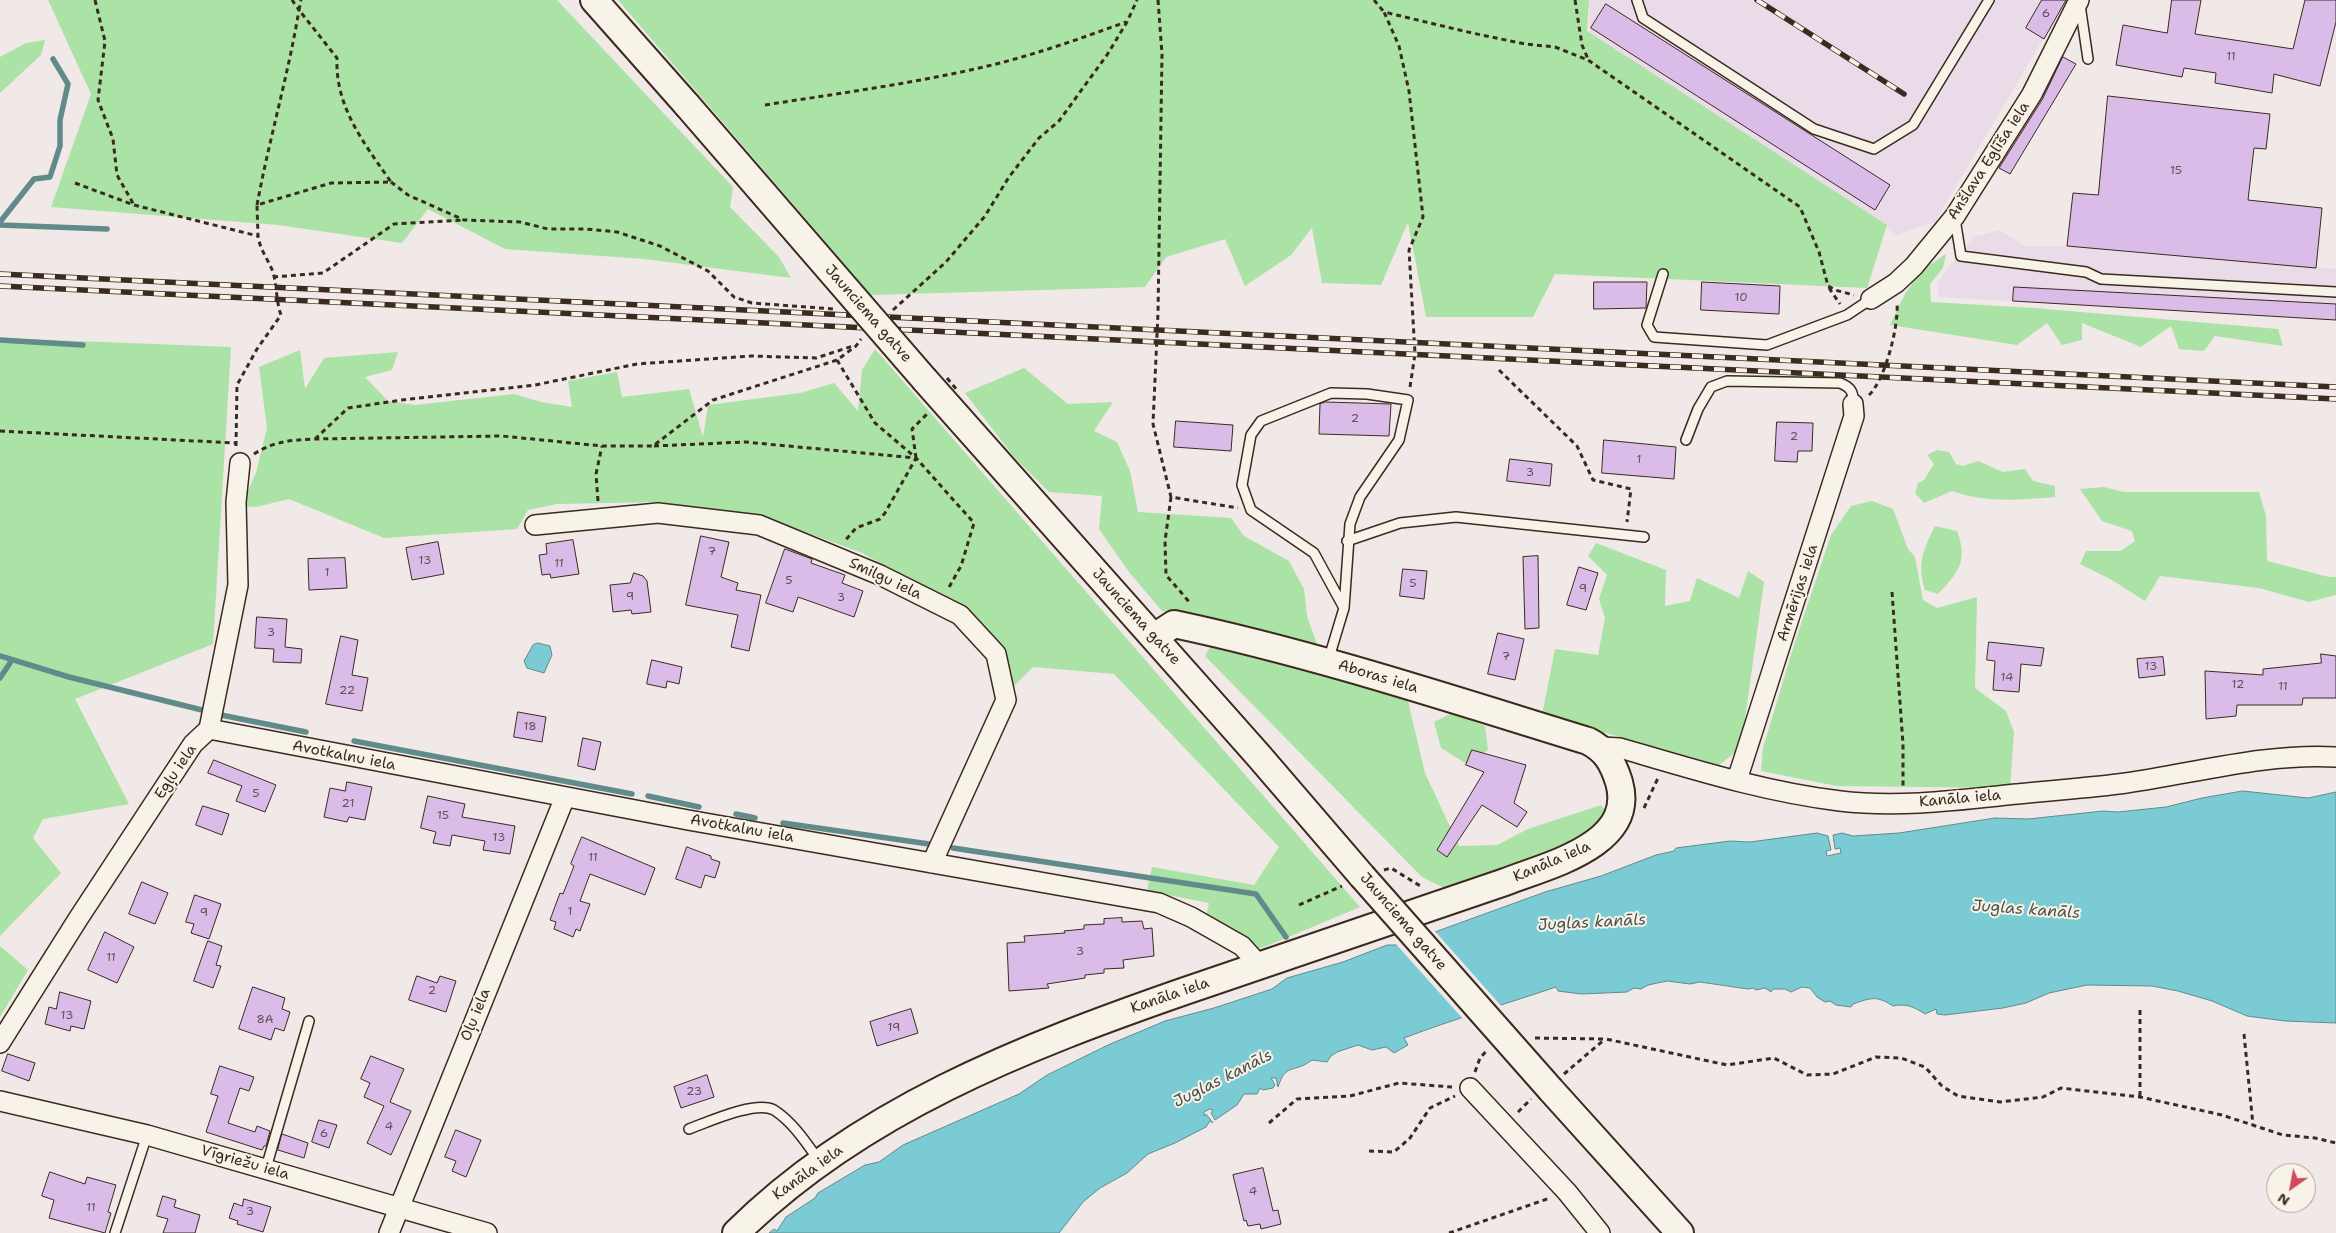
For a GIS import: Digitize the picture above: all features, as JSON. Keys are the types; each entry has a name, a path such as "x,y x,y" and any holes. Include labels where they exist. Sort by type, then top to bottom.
{"main road":[{"name":"Jaunciema gatve","path":"594,0 925,380 1154,637 1549,1088 1680,1233"},
{"name":"Aboras iela","path":"1154,637 1174,624 1209,632 1328,662 1588,741 1600,747"},
{"name":"Kanāla iela","path":"736,1233 764,1205 820,1162 922,1100 972,1074 1111,1017 1505,882 1596,844 1619,817 1623,800 1614,764 1600,747"}],"street":[{"name":"Anšlava Eglīša iela","path":"1870,299 1896,283 1914,266 1955,216 2032,94 2079,0"},
{"name":"Armērijas iela","path":"1737,780 1833,485 1854,416 1853,404"},
{"path":"209,729 238,585 236,502 240,463"},
{"name":"Smilgu iela","path":"535,525 658,514 759,525 880,575 960,615 996,654 1006,700 932,863"},
{"name":"Avotkalnu iela","path":"209,729 565,797 1159,903 1191,917 1242,946 1259,965"},
{"name":"Egļu iela","path":"0,1043 78,919 193,744 209,729"},
{"name":"Kanāla iela","path":"1600,747 1620,748 1781,793 1842,802 1903,804 1945,802 2126,783 2237,763 2307,755 2336,757"},
{"name":"Oļu iela","path":"390,1233 398,1209 565,797"},
{"path":"1470,1088 1567,1192 1600,1233"},
{"name":"Vīgriežu iela","path":"0,1101 147,1135 266,1168 398,1209 487,1233"}],"lane":[{"path":"1637,0 1643,18 1814,129 1874,149 1913,125 1989,0"},
{"path":"2079,0 2088,59"},
{"path":"1955,216 1961,256 2086,272 2100,279 2336,292"},
{"path":"1664,274 1648,325 1654,337 1767,345 1847,315 1870,299"},
{"path":"1686,440 1698,409 1711,387 1727,381 1840,383 1847,386 1854,394 1853,404"},
{"path":"1328,662 1344,608 1347,542 1350,524 1360,497 1379,473 1399,440 1408,400 1366,394 1331,393 1261,421 1251,435 1242,485 1251,510 1314,553 1344,608"},
{"path":"1347,542 1400,523 1456,517 1644,537"},
{"path":"266,1168 309,1021"},
{"path":"689,1129 746,1108 773,1109 793,1127 820,1162"},
{"path":"115,1233 147,1135"}],"path":[{"path":"95,0 105,41 98,100 113,140 117,175 134,205"},
{"path":"292,0 337,58 336,79 353,126 391,182 408,195 464,220"},
{"path":"301,0 292,50 269,141 257,205 260,248 273,277 276,300 281,315 257,349 238,385 235,443 240,463 266,446 286,440 502,436 602,446 745,442 916,458"},
{"path":"889,313 946,262 985,216 1009,177 1039,138 1059,121 1107,55 1127,22 1137,0"},
{"path":"1158,0 1162,54 1158,313 1153,424 1171,497 1165,541 1166,575 1184,599 1208,618 1209,632"},
{"path":"1374,0 1384,12 1399,46 1409,91 1424,218 1409,250 1415,354 1408,400"},
{"path":"1575,0 1582,45 1588,60"},
{"path":"1384,12 1525,44 1556,47 1588,60 1800,207 1819,252 1828,286 1847,315"},
{"path":"765,105 914,81 992,65 1054,48 1127,22"},
{"path":"257,205 331,183 391,182"},
{"path":"75,183 134,205 258,236"},
{"path":"273,277 323,273 394,224 464,220 520,222 548,229 586,229 617,232 660,246 708,270 734,297 752,303 840,309"},
{"path":"1853,404 1871,394 1891,352 1898,318 1896,283"},
{"path":"1828,286 1835,290 1870,299"},
{"path":"885,309 894,309"},
{"path":"653,446 712,400 837,360 856,346 865,334"},
{"path":"315,439 348,408 535,385 637,364 752,356 816,358 856,346"},
{"path":"837,360 875,423 916,458 974,523 961,566 939,605"},
{"path":"1498,370 1577,446 1593,480 1631,488 1625,534"},
{"path":"833,556 856,528 880,519 885,514 916,458 912,429 933,409"},
{"path":"0,431 235,443"},
{"path":"598,501 596,474 602,446"},
{"path":"1171,497 1251,510"},
{"path":"1892,592 1903,744 1903,804"},
{"path":"1299,905 1363,877 1391,868 1425,889"},
{"path":"2140,1010 2140,1097"},
{"path":"2244,1034 2254,1125"},
{"path":"1528,1037 1606,1039 1726,1065 1774,1058 1807,1075 1833,1074 1876,1057 1901,1058 1925,1067 1942,1086 1958,1096 2000,1102 2042,1097 2061,1088 2140,1097 2222,1115 2283,1135 2315,1138 2336,1143"},
{"path":"1515,1114 1549,1088 1606,1039"},
{"path":"1369,1151 1394,1152 1410,1138 1430,1108 1470,1088 1480,1058 1493,1043"},
{"path":"1269,1124 1297,1099 1350,1096 1399,1082 1470,1088"},
{"path":"1449,1233 1567,1192"}],"shaded area":[{"path":"1589,0 2066,0 1935,222 1897,235 1590,38"},
{"path":"2000,230 2025,246 2067,246 2336,269 2336,320 1939,297 1937,283 1973,237"}],"green space":[{"path":"48,0 557,0 733,187 730,207 779,257 791,278 644,259 505,249 428,209 402,243 278,225 51,207 91,94"},
{"path":"618,0 1589,0 1587,31 1887,225 1867,288 1555,274 1533,317 1426,317 1408,222 1381,285 1322,283 1312,228 1291,255 1245,286 1225,239 1166,257 1145,287 871,295"},
{"path":"45,40 41,55 0,93 0,57 26,43"},
{"path":"1946,254 1943,268 1930,284 1931,302 2034,308 2278,329 2283,346 2215,336 2204,351 2179,349 2171,326 2141,347 2082,323 2082,340 2062,345 2047,323 2017,345 1890,325 1906,293 1918,276"},
{"path":"0,338 231,347 213,644 75,699 129,804 43,819 33,838 61,873 0,936"},
{"path":"875,349 1360,907 1267,946 1238,955 1203,929 1209,903 1147,891 1152,867 1254,885 1279,847 1114,674 1033,667 1005,695 1007,687 960,608 862,553 762,516 658,502 557,504 528,510 517,529 384,538 289,499 256,507 241,506 256,473 267,428 259,367 300,350 305,389 324,358 398,352 392,370 365,377 388,401 415,405 514,394 541,402 572,407 568,381 617,372 622,397 689,389 703,437 708,405 800,393 834,383 858,411 862,370"},
{"path":"1024,368 1068,404 1113,402 1094,431 1117,442 1130,471 1138,512 1231,518 1244,536 1289,561 1304,589 1307,616 1318,647 1162,611 1129,572 1099,529 1102,496 1049,492 1014,457 965,393"},
{"path":"1937,450 1949,452 1956,464 1963,466 1978,461 2003,472 2025,469 2033,481 2055,486 2055,497 2016,500 1990,499 1952,491 1924,503 1915,493 1918,483 1924,480 1934,464 1927,455"},
{"path":"2104,487 2124,492 2259,492 2266,516 2267,561 2329,577 2336,577 2336,595 2309,602 2259,588 2160,576 2145,601 2112,580 2080,564 2086,551 2121,551 2135,541 2132,531 2102,521 2080,489"},
{"path":"1872,501 1893,509 1908,549 1915,557 1923,600 1937,608 1977,597 1975,688 2006,711 2014,732 2010,788 1837,786 1761,771 1763,748 1794,645 1831,535 1851,506"},
{"path":"1935,526 1957,531 1962,550 1960,566 1938,594 1925,590 1921,565 1924,550"},
{"path":"1596,543 1666,570 1665,606 1690,601 1697,578 1739,598 1748,571 1764,582 1741,748 1719,765 1542,715 1555,649 1598,655 1605,618 1599,599 1607,575 1588,556"},
{"path":"1210,647 1249,654 1407,697 1425,773 1459,846 1497,845 1528,829 1601,805 1609,815 1591,833 1448,890 1422,877 1205,656"},
{"path":"1452,713 1485,726 1488,750 1467,764 1441,748 1434,722"},
{"path":"0,946 28,970 0,1017"}],"water":[{"path":"538,643 550,646 552,655 544,673 527,668 524,661 533,645"},
{"name":"Juglas kanāls","path":"2243,791 2308,798 2336,792 2336,1023 2285,1021 2247,1016 2212,1001 2152,986 2087,985 2049,993 2026,1003 2003,1008 1945,1015 1937,1014 1936,1009 1925,1014 1910,1006 1893,1006 1878,999 1864,1000 1853,1004 1851,1007 1836,1005 1830,1001 1825,1002 1817,997 1810,988 1802,987 1791,992 1785,989 1773,989 1771,992 1765,988 1756,990 1753,988 1748,989 1700,982 1690,984 1667,981 1648,985 1641,989 1634,988 1627,992 1581,994 1558,991 1556,987 1404,1038 1408,1045 1394,1053 1386,1047 1372,1050 1358,1045 1337,1052 1327,1062 1312,1060 1288,1071 1284,1074 1278,1087 1276,1078 1271,1078 1275,1085 1273,1088 1263,1090 1260,1088 1257,1094 1244,1094 1237,1105 1215,1120 1211,1113 1213,1110 1210,1109 1204,1112 1204,1116 1206,1114 1213,1123 1210,1121 1206,1127 1148,1154 1127,1173 1100,1188 1083,1202 1059,1233 769,1233 774,1229 777,1231 786,1217 815,1198 818,1193 865,1165 879,1162 903,1145 1019,1094 1047,1075 1108,1045 1165,1021 1214,1008 1272,989 1287,978 1343,962 1387,945 1399,945 1545,892 1601,876 1656,855 1674,851 1676,848 1730,841 1750,842 1817,833 1828,836 1831,850 1826,851 1827,856 1841,853 1840,848 1835,849 1833,835 1842,833 1853,836 1899,833 1995,818 2028,819 2166,807"}],"pier":[{"path":"1433,929 1503,1008 1463,1019 1395,943"}],"building":[{"path":"2042,0 2066,0 2044,39 2026,28"},
{"path":"2172,0 2201,0 2195,34 2293,49 2305,0 2336,0 2336,22 2320,86 2274,74 2272,93 2215,83 2216,73 2184,68 2182,77 2116,65 2123,25 2167,33"},
{"path":"1606,4 1890,185 1875,210 1591,28"},
{"path":"2063,57 2076,64 2010,174 1999,168 2042,100"},
{"path":"2108,96 2270,114 2266,149 2254,148 2248,200 2322,208 2316,268 2067,246 2073,193 2098,195"},
{"path":"1594,282 1647,282 1646,308 1594,309"},
{"path":"1702,282 1780,286 1779,314 1701,310"},
{"path":"2014,287 2336,304 2336,320 2013,301"},
{"path":"1326,402 1391,404 1389,436 1319,434 1320,404"},
{"path":"1176,421 1233,425 1231,451 1174,447"},
{"path":"1777,422 1813,423 1812,451 1798,451 1797,462 1775,461"},
{"path":"1604,440 1676,447 1674,479 1602,473"},
{"path":"1510,459 1552,464 1550,486 1507,481"},
{"path":"701,536 729,542 721,577 738,583 736,590 761,595 749,651 731,647 738,615 686,605"},
{"path":"573,540 579,574 551,578 550,574 542,575 539,555 547,554 546,544"},
{"path":"438,542 444,574 412,580 406,548"},
{"path":"785,549 812,559 811,563 845,575 842,583 863,591 854,617 798,597 793,612 766,603"},
{"path":"1538,556 1539,628 1525,629 1523,557"},
{"path":"345,558 347,588 309,590 308,559"},
{"path":"1579,567 1598,573 1586,610 1567,605"},
{"path":"1403,569 1427,571 1424,599 1400,596"},
{"path":"634,573 643,576 647,581 651,612 632,614 631,610 613,612 610,585 630,583"},
{"path":"257,617 287,619 285,647 302,649 301,663 273,662 274,649 255,648"},
{"path":"1498,633 1524,639 1515,680 1488,674"},
{"path":"341,636 358,640 352,675 368,678 362,711 326,704"},
{"path":"1989,642 2044,648 2041,666 2021,664 2019,692 1993,690 1995,661 1987,660"},
{"path":"2321,654 2336,656 2336,698 2303,698 2302,705 2237,705 2236,716 2206,719 2205,671 2263,675 2263,669 2321,663"},
{"path":"2163,657 2165,675 2139,678 2137,659"},
{"path":"652,660 682,667 679,684 667,681 666,688 647,684"},
{"path":"518,712 546,717 542,742 514,737"},
{"path":"583,738 601,742 595,770 578,766"},
{"path":"1472,750 1526,765 1514,803 1527,812 1517,827 1482,805 1447,857 1437,850 1484,772 1466,765"},
{"path":"214,760 276,785 265,812 236,801 242,786 208,773"},
{"path":"347,782 372,787 365,820 349,817 347,822 324,817 330,788 345,791"},
{"path":"428,796 465,804 462,817 515,826 510,854 483,850 485,841 452,835 450,846 433,843 436,832 421,828"},
{"path":"203,806 229,814 222,835 196,825"},
{"path":"582,837 655,868 645,895 590,874 580,901 590,904 580,931 576,929 573,937 554,929 556,922 550,920 560,893 563,894 574,866 571,864"},
{"path":"687,847 711,856 711,859 720,862 715,878 705,875 701,888 676,879"},
{"path":"142,882 168,893 155,924 129,914"},
{"path":"195,895 221,904 209,939 191,933 194,924 186,922"},
{"path":"1122,918 1122,922 1142,921 1144,929 1152,928 1154,956 1123,960 1124,968 1104,969 1104,973 1085,975 1085,978 1047,984 1049,988 1009,991 1007,943 1025,942 1024,936 1065,933 1064,931 1084,929 1084,925 1104,924 1104,919"},
{"path":"105,932 134,947 117,983 88,970"},
{"path":"208,941 222,946 216,965 221,966 213,988 194,981"},
{"path":"417,976 437,983 440,976 456,981 446,1012 409,1000"},
{"path":"253,987 285,998 282,1009 290,1012 284,1031 275,1028 271,1040 239,1029"},
{"path":"60,992 91,1001 84,1029 71,1026 70,1031 45,1024 49,1007 56,1009"},
{"path":"911,1009 918,1033 877,1046 870,1022"},
{"path":"8,1054 35,1063 29,1081 2,1071"},
{"path":"371,1056 404,1069 390,1102 411,1111 391,1155 367,1143 384,1106 364,1097 370,1083 361,1079"},
{"path":"220,1066 254,1077 249,1091 240,1088 228,1123 255,1132 257,1126 270,1131 266,1146 262,1150 206,1132 218,1096 211,1094"},
{"path":"707,1075 714,1097 681,1108 674,1087"},
{"path":"319,1120 337,1125 329,1148 312,1142"},
{"path":"456,1130 481,1140 466,1177 452,1171 456,1161 445,1157"},
{"path":"282,1134 308,1143 304,1158 278,1150"},
{"path":"1263,1168 1273,1211 1278,1210 1281,1224 1261,1229 1260,1224 1248,1226 1246,1220 1244,1221 1233,1175"},
{"path":"50,1172 85,1184 87,1177 116,1185 108,1212 111,1213 105,1233 49,1218 54,1200 42,1196"},
{"path":"163,1196 176,1200 174,1207 200,1215 195,1233 163,1233 168,1219 157,1216"},
{"path":"244,1199 271,1207 263,1232 237,1224 238,1221 229,1218 234,1203 242,1206"}],"waterway":[{"path":"0,222 34,179 50,177 60,146 60,120 68,84 53,59"},
{"path":"0,225 107,229"},
{"path":"0,340 83,345"},
{"path":"0,656 69,677 206,711"},
{"path":"0,678 12,660"},
{"path":"221,715 306,732"},
{"path":"354,741 632,794"},
{"path":"648,796 699,807"},
{"path":"736,814 755,818"},
{"path":"783,823 929,844"},
{"path":"953,848 1256,894 1286,937"}],"railway":[{"path":"1757,0 1904,94"},
{"path":"0,274 2336,387"},
{"path":"0,286 2336,399"}]}
